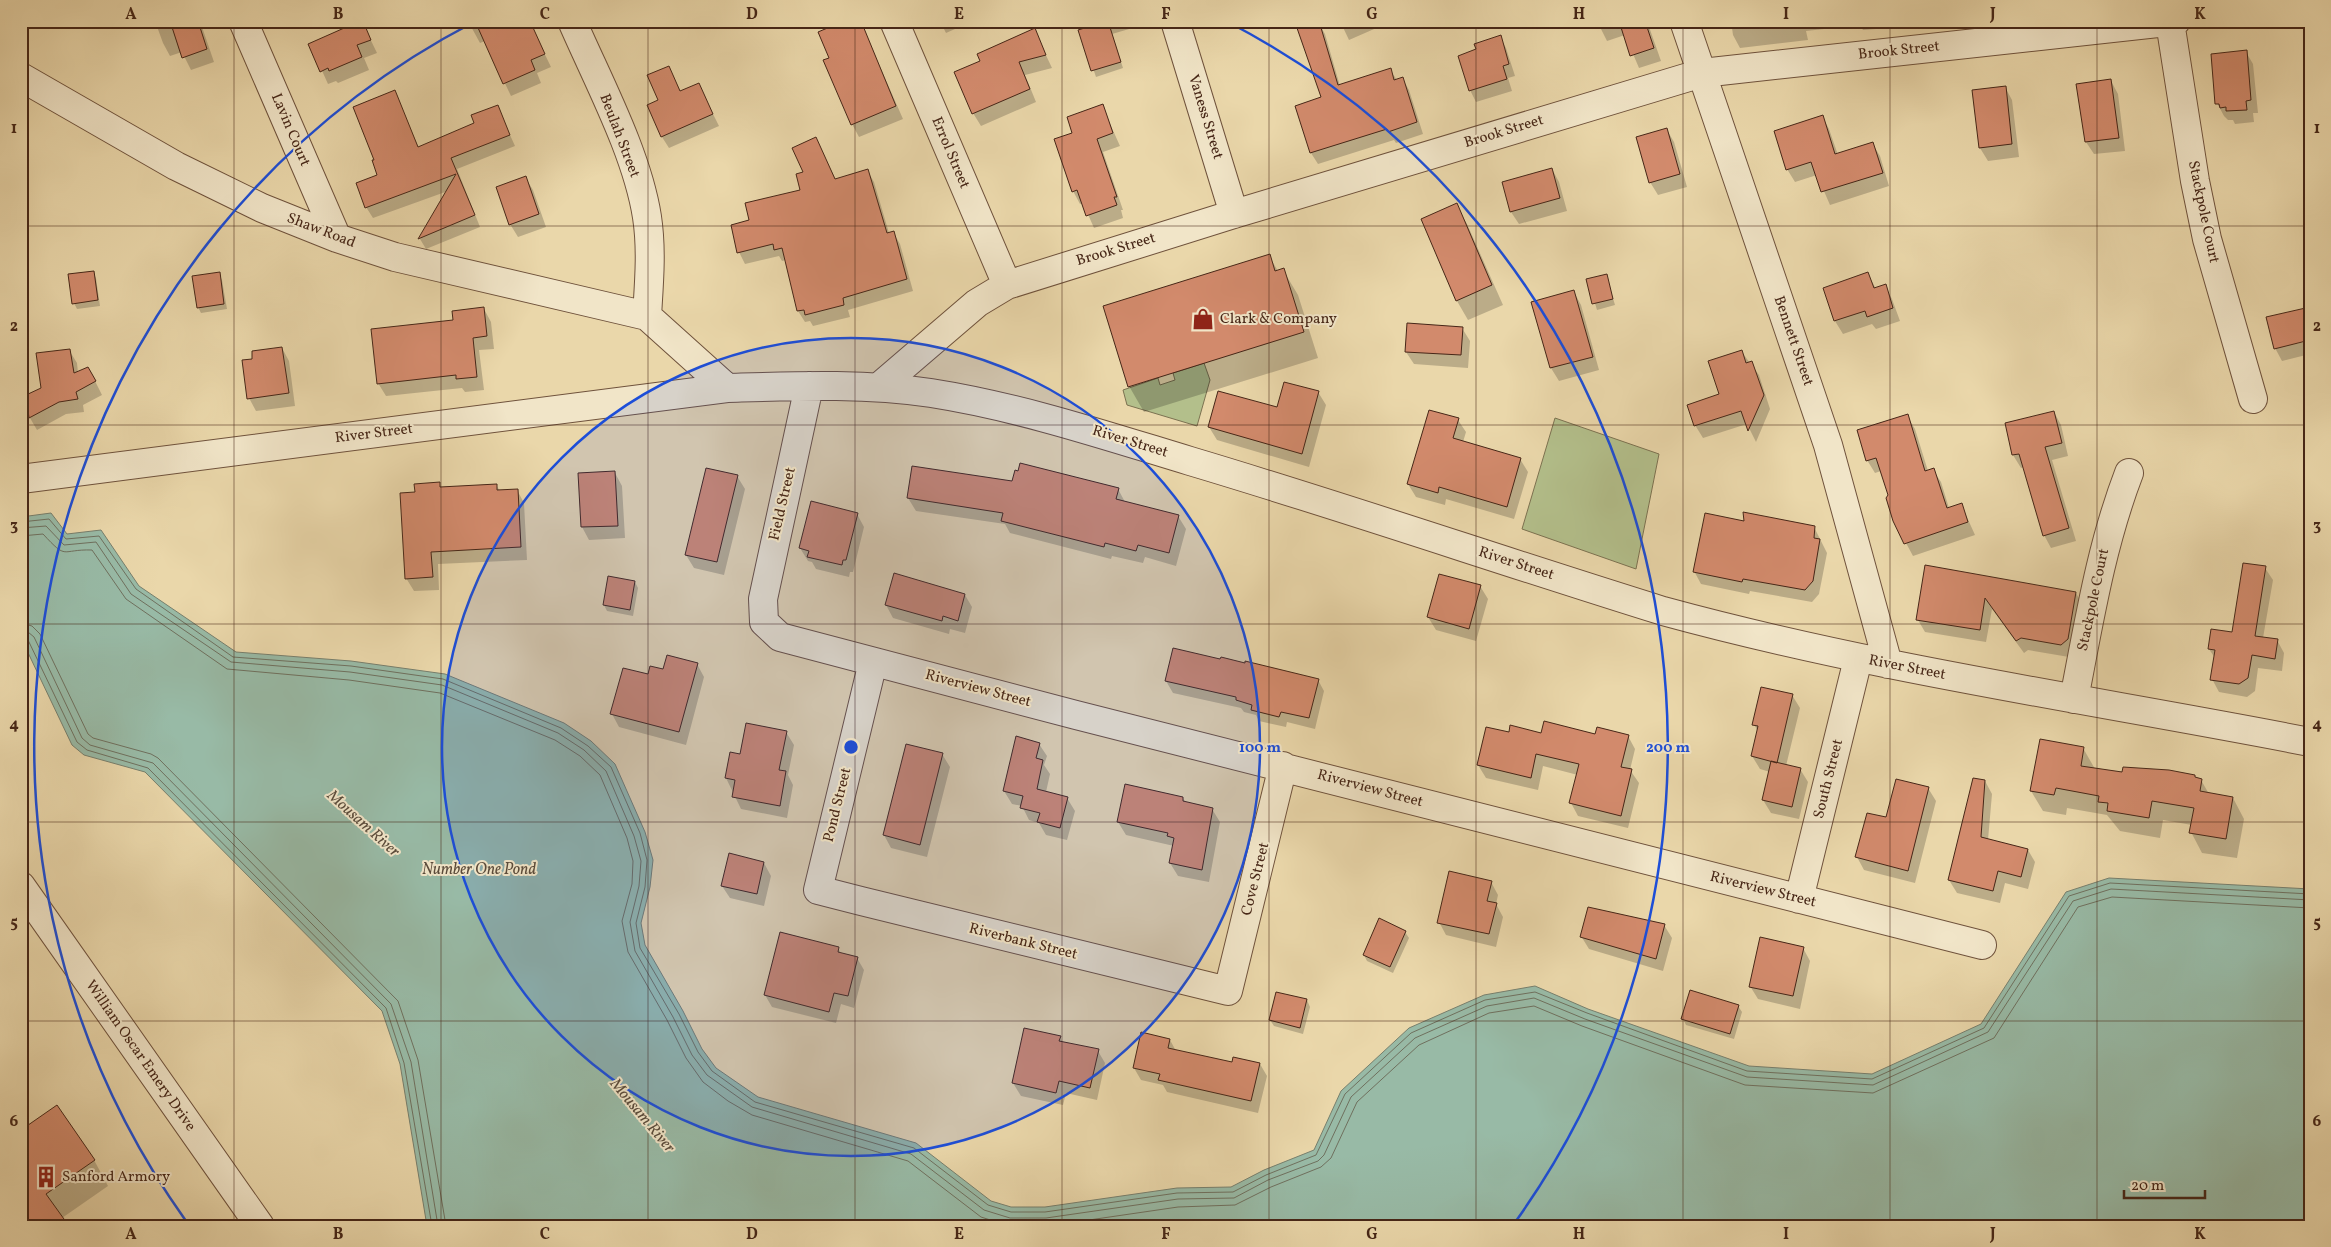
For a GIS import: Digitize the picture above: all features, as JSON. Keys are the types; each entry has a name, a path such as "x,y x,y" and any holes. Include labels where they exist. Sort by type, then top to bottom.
{"street":[{"name":"Lavin Court","path":"243,21 337,238"},
{"name":"Beulah Street","path":"572,21 632,161 647,216 650,252 647,316"},
{"name":"Errol Street","path":"894,21 1007,285"},
{"name":"Vaness Street","path":"1175,21 1234,214"},
{"name":"Bennett Street","path":"1684,21 1828,446 1888,664"},
{"name":"Brook Street","path":"879,387 977,303 1007,285 1234,214 1702,73 2173,22"},
{"name":"Stackpole Court","path":"2173,22 2195,182 2207,240 2253,399"},
{"name":"Shaw Road","path":"21,77 176,166 262,208 337,238 405,260 647,316"},
{"path":"647,316 727,388"},
{"name":"Field Street","path":"764,622 763,599 809,386"},
{"name":"River Street","path":"33,478 727,388 879,387 979,402 1072,425 1245,477 1662,611 1858,659 2310,742"},
{"name":"Stackpole Court","path":"2074,699 2102,559 2114,512 2130,474"},
{"name":"Riverview Street","path":"764,622 780,637 873,662 1982,945"},
{"name":"South Street","path":"1799,899 1858,659"},
{"name":"Pond Street","path":"818,890 873,662"},
{"name":"Cove Street","path":"1228,991 1283,766"},
{"name":"William Oscar Emery Drive","path":"21,886 260,1226"},
{"name":"Riverbank Street","path":"818,890 1059,951 1228,991"}],"green space":[{"path":"1204,363 1210,380 1197,426 1127,405 1123,390 1158,378 1160,385 1175,380 1173,373"},
{"path":"1555,418 1659,454 1636,569 1522,529"}],"water":[{"name":"Number One Pond","path":"51,513 67,534 101,530 139,586 236,652 351,661 445,674 564,723 591,741 615,764 645,832 653,860 650,887 641,923 645,945 683,1011 702,1049 716,1068 758,1097 916,1143 991,1201 1011,1207 1045,1207 1177,1188 1231,1187 1264,1170 1314,1150 1341,1091 1409,1028 1484,995 1535,986 1588,1009 1749,1066 1872,1074 1981,1024 2066,892 2109,878 2310,889 2310,1226 427,1226 400,1064 382,1011 145,772 84,755 72,745 21,638 21,517"}],"building":[{"path":"170,21 198,21 207,49 182,58"},
{"path":"363,21 371,40 357,45 362,57 329,71 328,68 320,72 308,44"},
{"path":"475,21 530,21 545,54 531,60 535,70 503,84"},
{"path":"844,21 861,21 896,106 851,125 823,60 829,58 818,32"},
{"path":"1108,21 1121,62 1091,71 1078,30"},
{"path":"1319,21 1338,85 1391,68 1394,80 1403,77 1417,122 1388,132 1387,129 1310,153 1295,106 1321,97 1297,28"},
{"path":"1619,21 1645,21 1654,48 1630,56"},
{"path":"1035,28 1046,55 1019,62 1030,89 972,114 954,72 980,61 977,54"},
{"path":"1501,35 1509,64 1503,66 1507,79 1469,91 1458,56 1476,49 1474,44"},
{"path":"2247,50 2251,100 2246,101 2247,110 2226,111 2226,107 2220,108 2219,104 2215,104 2211,54"},
{"path":"669,66 680,91 699,83 713,114 661,137 647,105 658,100 647,75"},
{"path":"2111,79 2119,138 2085,142 2076,84"},
{"path":"2006,86 2012,144 1979,148 1972,90"},
{"path":"395,90 418,147 474,123 471,115 498,105 510,135 451,158 475,215 418,239 456,174 365,208 356,183 377,175 372,160 374,160 353,107"},
{"path":"1103,104 1113,133 1097,139 1117,197 1114,197 1117,205 1086,216 1077,190 1072,192 1054,139 1072,133 1067,117"},
{"path":"1823,115 1835,154 1873,142 1883,173 1821,192 1811,162 1786,170 1774,131"},
{"path":"1667,128 1680,174 1649,183 1636,137"},
{"path":"816,137 835,179 868,169 887,233 894,231 907,279 843,298 844,305 805,315 804,310 797,311 782,248 774,250 773,244 737,253 731,225 749,220 745,203 800,190 796,174 803,172 792,148"},
{"path":"1552,168 1560,198 1510,212 1502,182"},
{"path":"526,176 539,214 509,225 496,187"},
{"path":"1457,203 1492,285 1456,301 1421,219"},
{"name":"Clark & Company","path":"1270,254 1275,271 1284,268 1304,332 1128,387 1103,306"},
{"path":"94,271 98,300 72,304 68,274"},
{"path":"220,272 224,304 197,308 192,276"},
{"path":"1868,272 1874,288 1886,284 1893,308 1867,317 1865,311 1834,321 1823,288"},
{"path":"1607,274 1613,299 1592,304 1586,279"},
{"path":"1574,290 1593,357 1550,368 1531,302"},
{"path":"484,307 487,336 473,338 477,377 456,379 456,375 377,384 371,329 453,320 452,311"},
{"path":"2310,307 2310,340 2274,349 2266,317"},
{"path":"1407,323 1463,327 1461,355 1405,352"},
{"path":"282,347 289,393 247,399 242,360 252,359 252,351"},
{"path":"70,349 74,373 88,367 96,381 76,392 78,399 59,402 29,418 26,395 41,388 36,353"},
{"path":"1742,350 1746,363 1752,361 1764,395 1748,431 1741,411 1694,426 1687,405 1719,394 1708,361"},
{"path":"1284,382 1319,391 1302,454 1208,427 1218,391 1277,407"},
{"path":"1429,410 1459,418 1453,438 1521,458 1507,507 1439,487 1438,493 1407,484"},
{"path":"2054,411 2062,443 2045,447 2069,528 2043,536 2019,454 2012,455 2005,423"},
{"path":"1908,414 1925,471 1934,468 1947,508 1962,503 1968,522 1904,544 1893,521 1886,498 1888,495 1876,458 1866,461 1857,430"},
{"path":"1020,463 1119,488 1116,499 1179,515 1169,553 1138,545 1136,551 1105,543 1104,547 1001,521 1003,513 907,498 912,466 1012,481 1015,470 1018,471"},
{"path":"706,468 738,475 717,562 685,555"},
{"path":"615,471 618,526 581,527 578,473"},
{"path":"440,482 440,487 497,484 497,490 518,489 521,547 431,552 433,577 405,579 400,493 415,492 414,484"},
{"path":"811,501 858,513 846,560 843,560 842,565 807,557 809,551 799,548"},
{"path":"1743,512 1815,526 1814,538 1820,539 1813,581 1805,590 1743,579 1742,582 1693,572 1705,513 1744,521"},
{"path":"2243,563 2266,566 2255,636 2278,639 2275,659 2252,655 2248,678 2239,684 2210,680 2215,650 2208,649 2211,629 2232,632"},
{"path":"1925,565 2076,592 2068,639 2061,645 2021,638 2016,641 1985,598 1980,630 1916,620"},
{"path":"894,573 965,594 958,621 943,616 942,621 885,605"},
{"path":"1439,574 1481,585 1469,629 1427,617"},
{"path":"608,576 635,581 630,610 603,605"},
{"path":"1173,648 1220,659 1221,657 1245,663 1245,661 1319,679 1309,718 1281,712 1279,717 1251,710 1252,705 1236,700 1236,697 1165,681"},
{"path":"667,655 698,663 679,732 610,714 623,668 648,674 650,666 663,669"},
{"path":"1761,687 1793,694 1777,763 1751,756 1758,726 1752,725"},
{"path":"1544,721 1595,734 1597,727 1629,735 1621,767 1632,769 1621,816 1569,803 1579,764 1536,754 1531,778 1477,765 1486,727 1509,732 1510,725 1541,733"},
{"path":"746,723 787,731 779,770 786,771 780,806 732,797 735,780 725,778 730,752 740,754"},
{"path":"1016,736 1040,743 1036,758 1043,760 1037,789 1068,797 1060,828 1037,822 1040,813 1020,808 1023,796 1003,791"},
{"path":"2040,739 2084,747 2081,766 2122,772 2123,767 2169,770 2195,775 2195,777 2202,779 2200,791 2233,797 2226,839 2189,833 2194,808 2152,801 2149,818 2107,811 2108,803 2098,802 2099,796 2056,788 2054,795 2030,791"},
{"path":"906,744 943,753 920,845 883,835"},
{"path":"1771,761 1801,768 1792,807 1762,800"},
{"path":"1973,778 1985,780 1981,837 2028,849 2021,877 1998,871 1993,891 1948,880"},
{"path":"1896,779 1929,787 1908,871 1855,857 1867,813 1886,817"},
{"path":"1125,784 1183,797 1183,801 1213,808 1202,870 1169,863 1174,838 1167,836 1168,833 1117,822"},
{"path":"729,853 764,862 757,894 721,886"},
{"path":"1449,871 1492,881 1487,901 1497,903 1489,934 1437,923"},
{"path":"1588,907 1665,924 1656,959 1580,937"},
{"path":"1379,918 1406,931 1390,967 1363,955"},
{"path":"780,932 839,947 838,952 858,957 848,996 834,993 829,1012 764,995"},
{"path":"1760,937 1804,947 1793,996 1749,987"},
{"path":"1690,990 1739,1005 1730,1034 1681,1019"},
{"path":"1276,992 1307,999 1300,1028 1269,1020"},
{"path":"1024,1028 1061,1036 1059,1041 1099,1049 1090,1088 1059,1081 1056,1093 1012,1083"},
{"path":"1141,1032 1170,1039 1168,1048 1232,1062 1233,1057 1260,1063 1251,1101 1158,1080 1160,1074 1133,1068"},
{"name":"Sanford Armory","path":"57,1105 95,1160 46,1194 69,1226 21,1226 21,1130"}],"place":[{"name":"Clark & Company","path":"1203,319"},
{"name":"Sanford Armory","path":"46,1177"}],"water label":[{"name":"Mousam River","path":"363,824"},
{"name":"Mousam River","path":"642,1116"}]}
